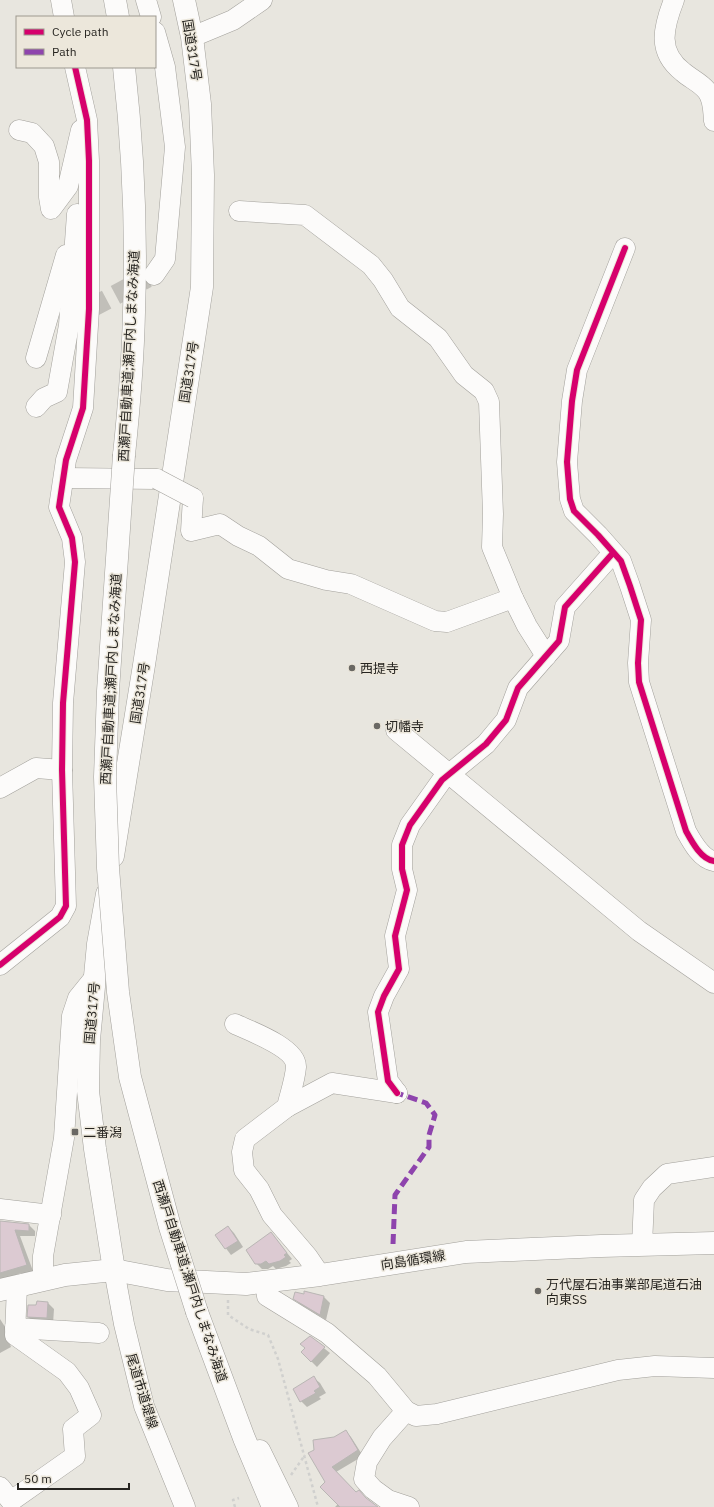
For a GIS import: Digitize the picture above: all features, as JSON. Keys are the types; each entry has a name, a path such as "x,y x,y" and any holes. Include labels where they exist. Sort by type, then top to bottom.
{"main road":[{"path":"115,0 118,16"},
{"name":"国道317号","path":"114,1270 95,1149 88,1092 89,1040 98,944 144,665 202,287 204,175 200,104 192,37 184,0"},
{"name":"西瀬戸自動車道;瀬戸内しまなみ海道","path":"124,68 134,179 134,313 108,691 105,777 108,868 117,984 130,1076 170,1227 198,1312 244,1438 273,1507"},
{"name":"向島循環線","path":"114,1270 167,1280 246,1284 320,1275 466,1252 714,1243"},
{"path":"8,1288 65,1274 114,1270"}],"street":[{"path":"61,0 64,16"},
{"path":"146,0 150,16"},
{"path":"192,37 233,20 262,0"},
{"path":"674,0 668,14 665,30 665,46 672,63 708,92 713,105 714,121"},
{"path":"154,275 165,260 175,147 165,67 156,36"},
{"path":"36,407 44,398 57,392 69,325 83,213 89,161 87,120 75,68"},
{"path":"19,130 32,133 44,146 49,162 49,197 51,209 68,186 81,130 87,120"},
{"path":"239,211 305,215 371,265 383,280 400,308 438,338 464,375 484,391 489,402 493,514 492,547 513,598 527,626 546,656"},
{"path":"36,358 83,213"},
{"path":"0,965 60,918 66,906 62,770 63,703 75,562 72,538 59,507 66,460 83,408 89,309 83,213"},
{"path":"625,248 577,370 572,401 567,462 570,499 574,511 621,561 641,620 638,663 639,682 686,831 693,845 709,860 714,862"},
{"path":"64,478 157,479 193,498 191,531 220,524 238,536 259,546 288,569 326,580 351,584 435,621 447,622 513,598"},
{"path":"320,1275 307,1256 272,1215 259,1189 244,1170 242,1152 245,1139 288,1107 332,1083 397,1093 388,1081 378,1012 384,996 399,969 395,936 407,890 402,869 402,845 410,825 442,780 486,744 506,720 518,688 559,641 565,606 613,553"},
{"path":"396,730 639,931 714,983"},
{"path":"0,788 36,768 62,770"},
{"path":"43,1279 43,1256 64,1138 72,1016 78,998 95,977"},
{"path":"235,1024 278,1045 290,1054 296,1066 288,1107"},
{"path":"642,1245 644,1200 652,1188 666,1174 714,1167"},
{"path":"0,1209 51,1215"},
{"name":"尾道市道堤線","path":"114,1270 124,1324 144,1406 185,1507"},
{"path":"265,1282 267,1296 327,1333 377,1376 406,1412 416,1416 438,1414 618,1370 655,1366 714,1368"},
{"path":"0,1487 11,1502 75,1456 73,1428 91,1415 79,1388 67,1372 15,1335 8,1288"},
{"path":"198,1312 268,1468 288,1507"},
{"path":"15,1328 99,1333"},
{"path":"406,1412 382,1438 366,1462 364,1479 373,1489 388,1500 409,1507"},
{"path":"244,1438 261,1507"}],"path":[{"path":"229,1283 228,1315 249,1329 268,1335 278,1359 318,1507"},
{"path":"288,1478 304,1455"},
{"path":"235,1507 233,1500 239,1498"}],"building":[{"path":"0,1221 29,1224 29,1231 15,1230 27,1265 0,1273"},
{"path":"228,1226 238,1241 225,1249 215,1235"},
{"path":"271,1232 287,1253 284,1255 286,1257 280,1261 269,1264 266,1261 261,1264 255,1264 246,1250"},
{"path":"304,1291 324,1296 320,1315 293,1299 295,1292 304,1294"},
{"path":"37,1301 48,1302 47,1318 27,1317 28,1305 36,1305"},
{"path":"310,1336 325,1347 311,1362 301,1352 305,1348 300,1344"},
{"path":"314,1376 320,1387 314,1391 316,1393 300,1402 293,1389"},
{"path":"346,1430 358,1450 332,1467 356,1492 359,1490 366,1498 378,1507 340,1507 320,1487 325,1482 308,1453 314,1450 313,1440 334,1437"}],"tunnel":[{"path":"89,309 147,278"}],"marked path":[{"path":"393,1244 395,1195 429,1147 429,1135 435,1115 426,1103 397,1093"}],"cycle path":[{"path":"0,965 60,917 66,906 62,770 63,703 75,562 72,538 59,507 66,460 83,408 89,309 89,161 87,120 75,68"},
{"path":"625,248 577,370 572,401 567,462 570,499 574,511 621,561 641,620 638,663 639,682 686,831 701,854 709,860 714,861"},
{"path":"397,1093 388,1081 378,1012 384,996 399,969 395,936 407,890 402,869 402,845 410,825 442,780 486,744 506,720 518,688 559,641 565,607 613,553"}],"place":[{"name":"西提寺","path":"352,668"},
{"name":"切幡寺","path":"377,726"},
{"name":"二番潟","path":"75,1132"},
{"name":"万代屋石油事業部尾道石油 向東SS","path":"538,1291"}]}
